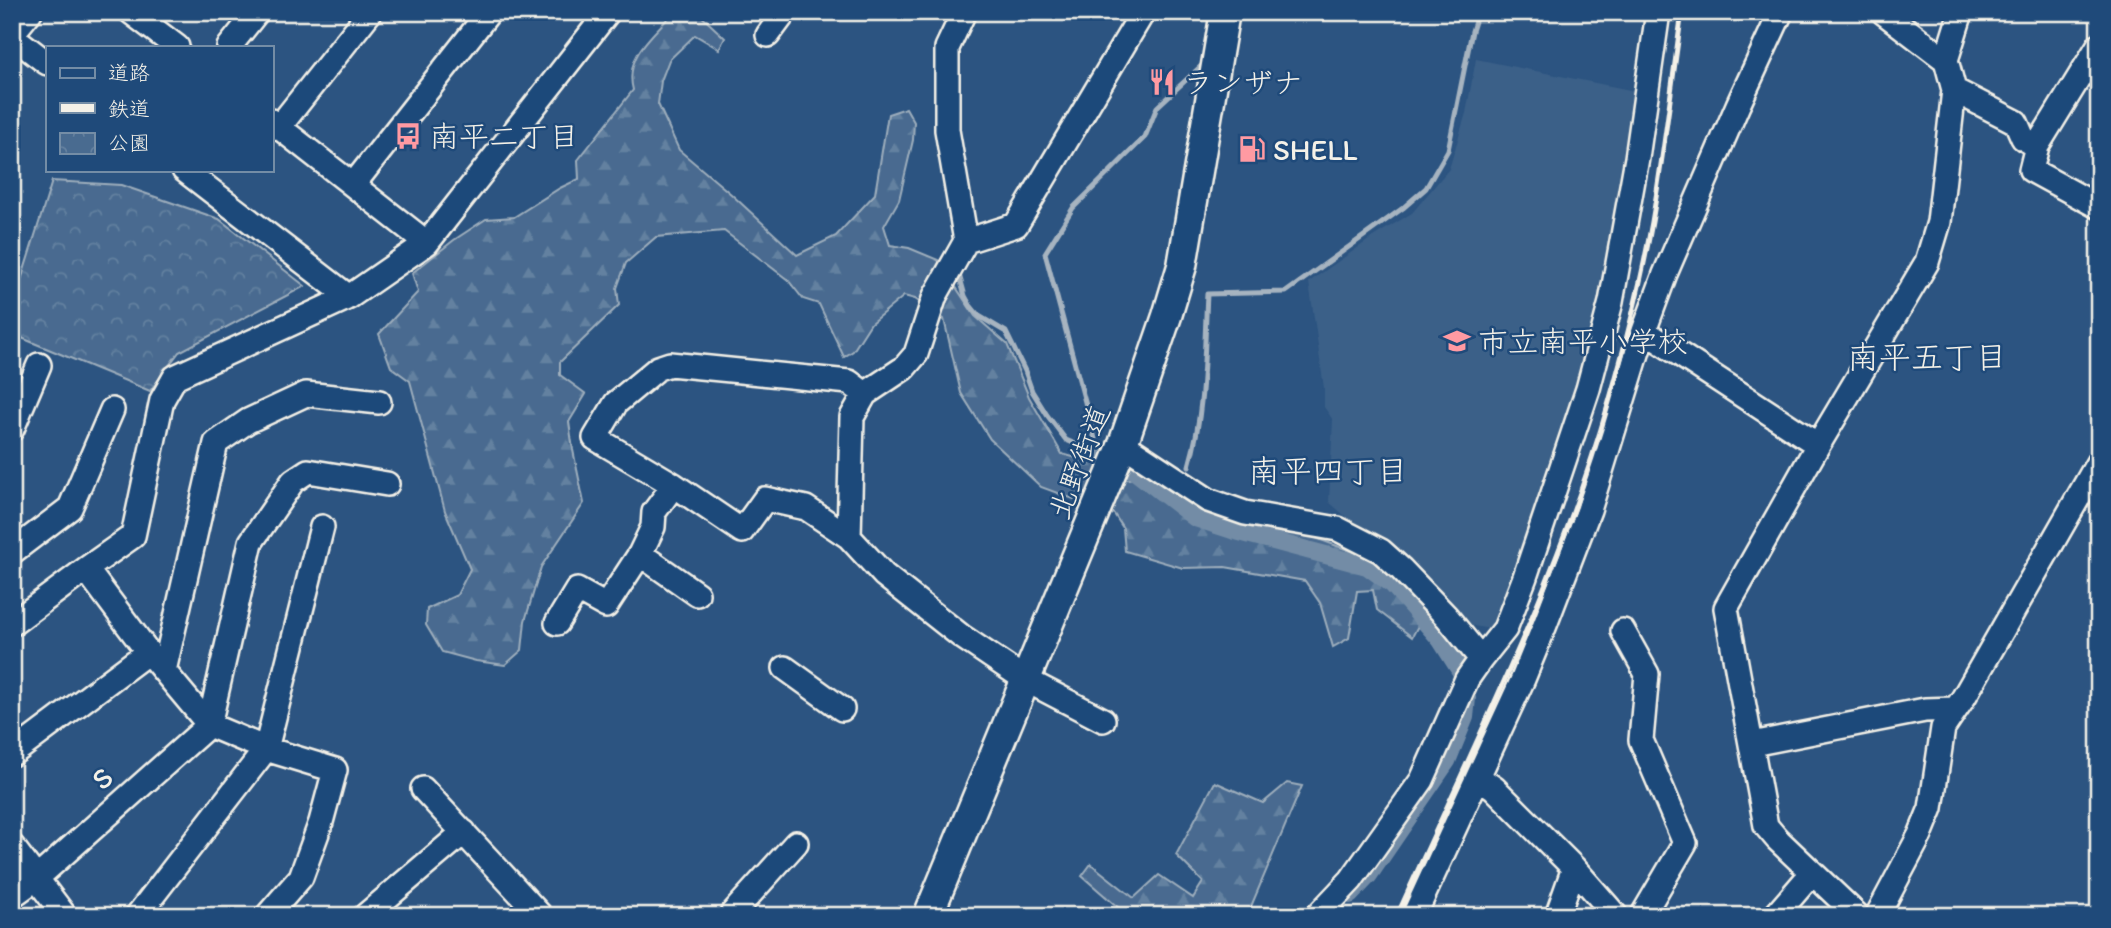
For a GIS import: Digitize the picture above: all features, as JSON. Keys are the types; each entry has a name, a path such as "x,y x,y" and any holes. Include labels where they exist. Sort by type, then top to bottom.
{"main road":[{"name":"北野街道","path":"928,916 1118,456 1167,316 1182,265 1225,12"}],"street":[{"path":"30,12 12,35 46,62"},
{"path":"230,46 257,12"},
{"path":"370,12 275,124 428,243"},
{"path":"353,185 489,12"},
{"path":"12,624 133,536 162,400 175,377 349,297 428,243 608,12"},
{"path":"768,35 785,12"},
{"path":"849,537 852,417 865,394 904,368 916,354 935,296 959,252 947,130 947,48 964,12"},
{"path":"1317,916 1351,880 1422,780 1462,690 1480,659 1505,629 1525,577 1588,389 1614,289 1637,159 1658,12"},
{"path":"1414,916 1523,679 1570,565 1606,459 1644,331 1688,220 1781,12"},
{"path":"1883,12 1946,60"},
{"path":"1858,916 1766,826 1726,608 1818,445 1927,262 1939,222 1954,90 1946,60 1961,12"},
{"path":"139,14 176,46"},
{"path":"959,252 1016,225 1134,16"},
{"path":"2099,45 2037,146 2031,170 2099,207"},
{"path":"1954,90 2016,122 2023,138 2037,146"},
{"path":"187,172 349,297"},
{"path":"1644,331 1818,445"},
{"path":"865,394 849,382 670,364 658,368 616,403 595,438 674,485 742,531 765,499 806,508 849,537 884,575 961,636 1026,680 1102,720"},
{"path":"12,429 39,365"},
{"path":"164,671 216,443 248,421 306,394 379,402"},
{"path":"12,552 70,508 112,410"},
{"path":"1118,456 1208,500 1245,513 1338,529 1381,551 1447,617 1480,659"},
{"path":"1877,916 1920,835 1931,808 1943,728 2099,461"},
{"path":"209,725 251,542 293,481 308,471 387,484"},
{"path":"558,622 577,590 606,606 640,554 653,527 653,512 674,485"},
{"path":"137,916 266,748 322,527"},
{"path":"640,554 697,594"},
{"path":"86,569 148,652 209,725 266,748 335,770 321,822 301,877 267,916"},
{"path":"1623,631 1647,674 1641,740 1685,843 1642,916"},
{"path":"12,754 148,652"},
{"path":"785,668 842,709"},
{"path":"1752,744 1925,710 1956,709"},
{"name":"S","path":"12,896 37,878 209,725"},
{"path":"1478,776 1494,788 1574,868 1616,916"},
{"path":"423,789 537,914"},
{"path":"365,916 464,832"},
{"path":"734,916 732,914 796,843"},
{"path":"12,846 65,916"},
{"path":"1558,916 1574,868"},
{"path":"1775,916 1812,873"}],"shaded area":[{"path":"1476,59 1635,91 1612,237 1594,327 1509,597 1490,629 1469,625 1437,586 1410,559 1384,539 1352,522 1329,502 1333,420 1324,407 1324,388 1309,282 1412,213 1449,169 1466,113"}],"green space":[{"path":"674,12 697,12 725,38 719,49 695,35 669,60 661,81 658,104 679,150 797,255 836,236 875,194 888,114 906,108 914,122 913,140 899,200 884,226 890,245 909,248 938,260 975,316 1007,344 1029,397 1062,454 1098,464 1123,480 1151,475 1212,512 1313,537 1367,557 1426,611 1412,637 1377,610 1373,590 1357,591 1349,638 1333,647 1320,603 1305,581 1225,567 1183,568 1125,551 1123,528 1114,514 1041,487 990,439 961,393 944,319 915,299 904,296 871,323 853,351 844,357 819,304 803,299 788,280 724,231 656,237 626,263 617,288 619,305 560,362 560,375 586,394 569,422 584,503 541,567 525,621 522,650 505,665 442,652 426,625 427,609 457,595 470,569 445,511 410,381 391,367 379,334 418,292 412,273 454,240 486,219 514,217 579,179 578,160 633,90 631,78 636,56"},
{"path":"52,181 121,185 219,219 305,286 179,352 150,391 12,334 12,309"},
{"path":"1215,782 1263,803 1287,783 1302,786 1247,916 1128,916 1082,876 1091,864 1134,898 1159,875 1193,898 1203,882 1176,855"}],"waterway":[{"path":"1189,466 1201,402 1207,294 1286,292 1403,208 1426,188 1448,150 1478,12"},
{"path":"1099,454 1045,253 1073,208 1145,137 1157,107 1201,66"},
{"path":"958,271 970,305 979,316 1006,332 1032,391 1066,440 1099,454"},
{"path":"1099,454 1133,470 1195,518 1367,566 1393,585 1440,639 1461,672 1467,698 1465,717 1447,761 1369,875 1350,895"}],"railway":[{"path":"1397,916 1540,599 1588,469 1609,402 1643,268 1682,12"}],"place":[{"name":"ランザナ","path":"1162,82"},
{"name":"南平二丁目","path":"408,136"},
{"name":"SHELL","path":"1252,149"},
{"name":"市立南平小学校","path":"1457,341"}],"district":[{"name":"南平五丁目","path":"1927,357"},
{"name":"南平四丁目","path":"1328,471"}]}
